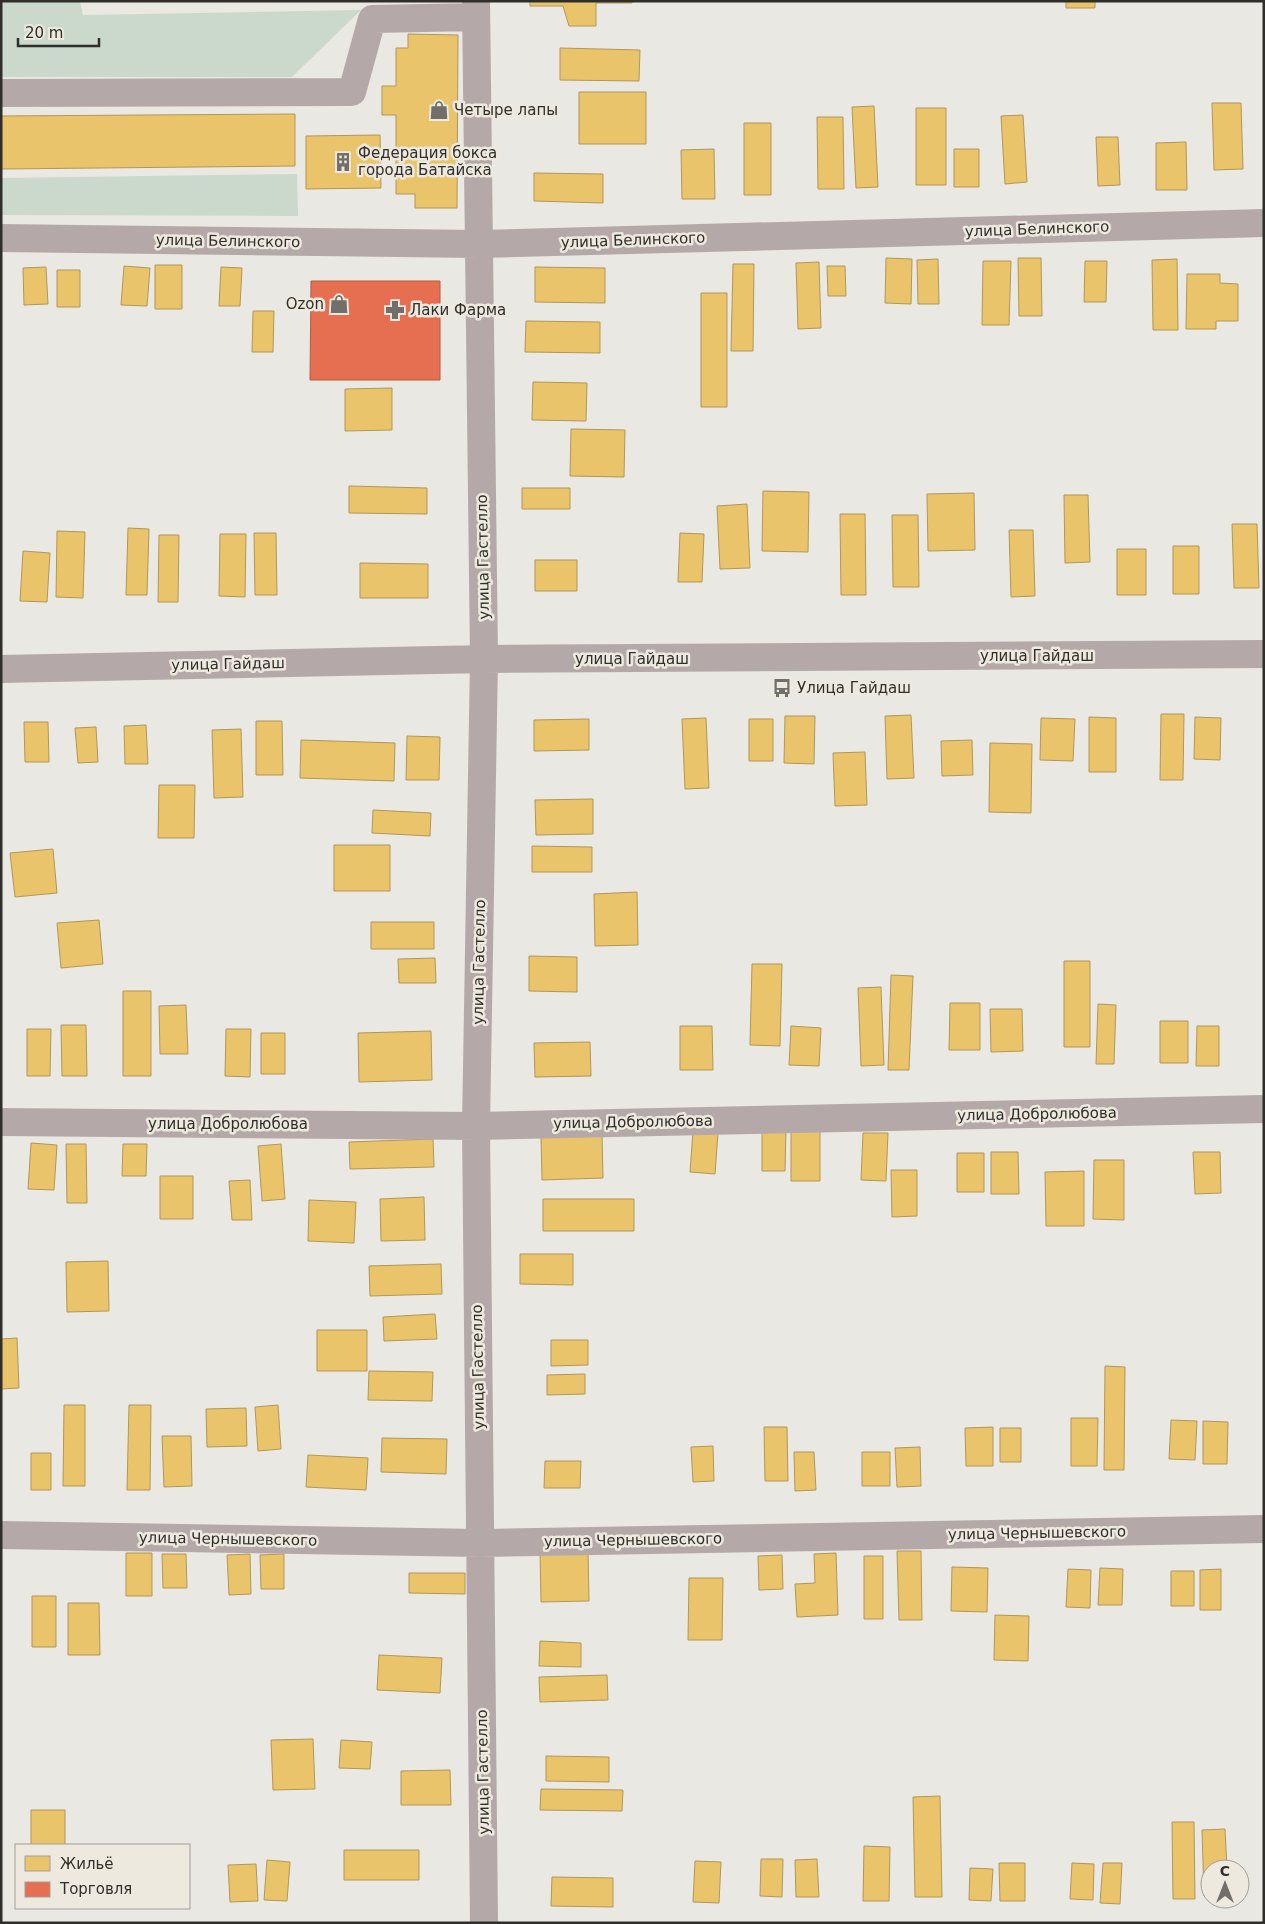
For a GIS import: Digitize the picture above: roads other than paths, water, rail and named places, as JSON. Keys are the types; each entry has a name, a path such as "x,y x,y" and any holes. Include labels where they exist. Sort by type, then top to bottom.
{"street":[{"path":"1,93 352,92 372,19 476,9"},
{"name":"улица Гастелло","path":"476,9 484,660 476,1126 484,1923"},
{"name":"улица Белинского","path":"1,238 479,244 1264,223"},
{"name":"улица Гайдаш","path":"1,669 484,660 1264,654"},
{"name":"улица Добролюбова","path":"1,1122 476,1126 1264,1109"},
{"name":"улица Чернышевского","path":"1,1535 480,1543 1264,1529"}],"place":[{"name":"Четыре лапы","path":"439,110"},
{"name":"Федерация бокса города Батайска","path":"343,162"},
{"name":"Ozon","path":"339,304"},
{"name":"Лаки Фарма","path":"395,310"},
{"name":"Улица Гайдаш","path":"782,688"}]}
